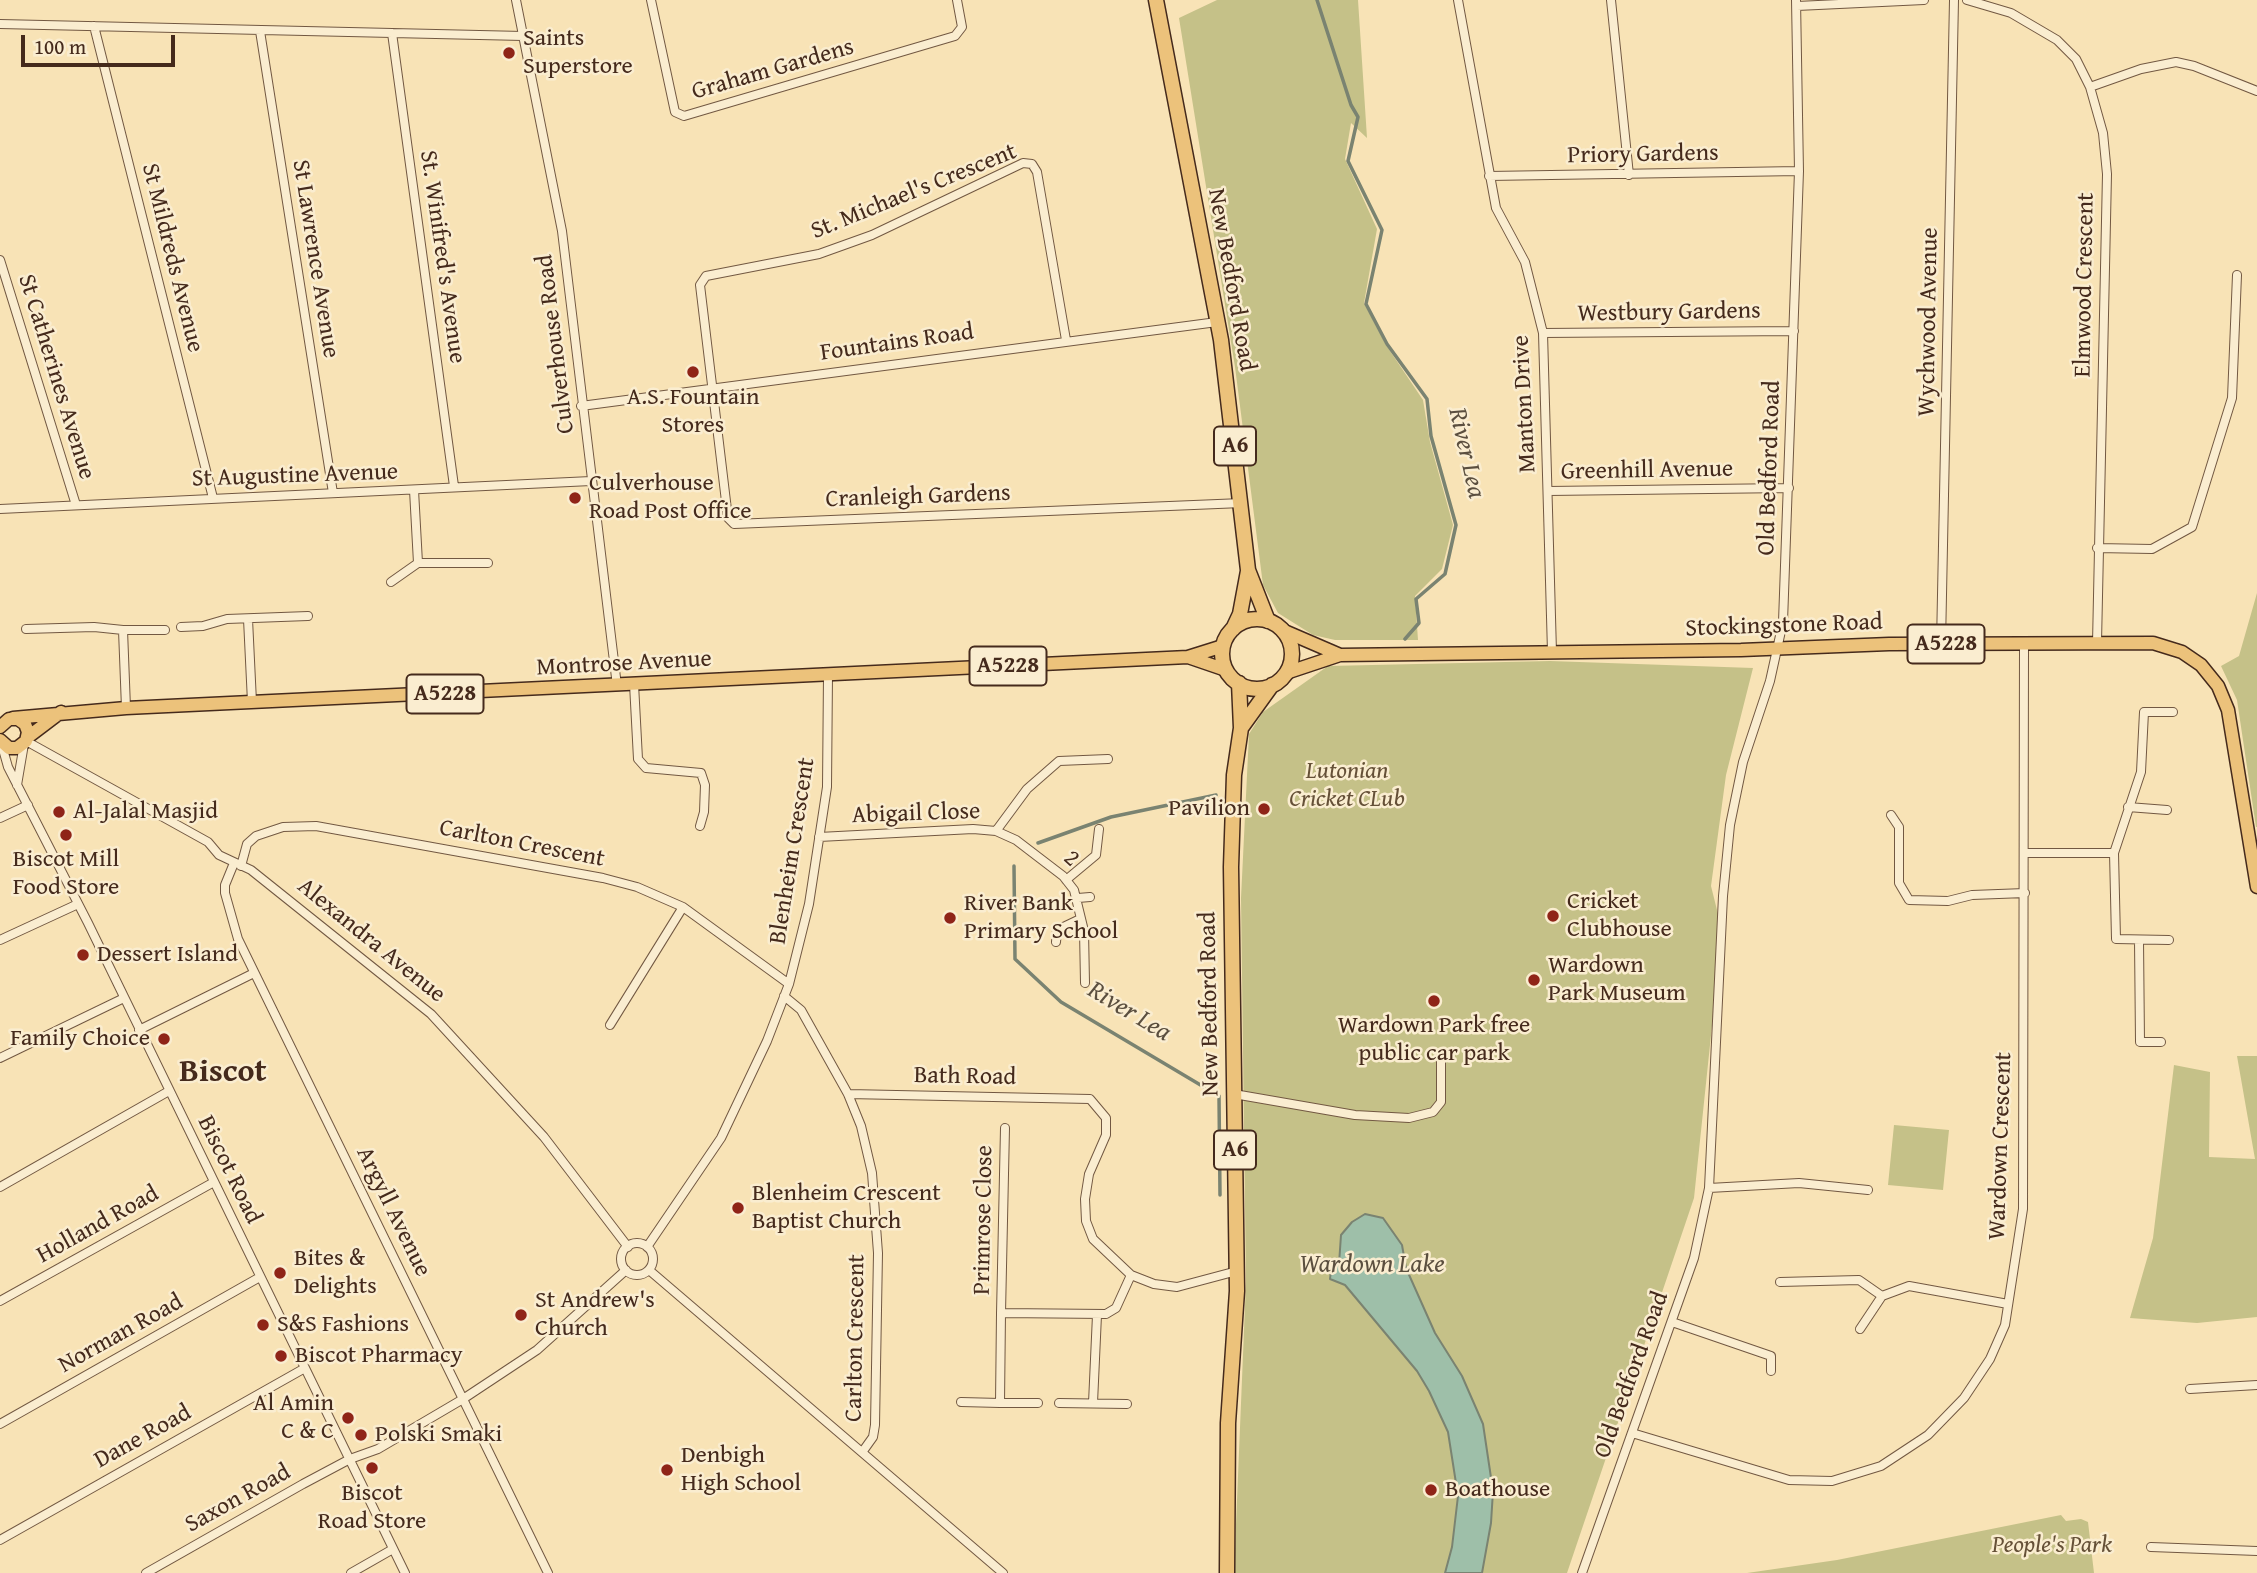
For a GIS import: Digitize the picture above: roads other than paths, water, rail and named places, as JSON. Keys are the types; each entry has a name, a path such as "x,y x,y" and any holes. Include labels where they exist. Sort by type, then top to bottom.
{"highway":[{"name":"New Bedford Road","path":"1156,0 1217,322 1242,503 1248,570 1240,614 1232,630"},
{"name":"New Bedford Road","path":"1248,570 1268,621"},
{"path":"1249,620 1268,621 1282,630 1292,651 1286,673 1272,685 1249,688 1239,683 1226,670 1223,646 1232,630 1249,620"},
{"name":"New Bedford Road","path":"1227,1573 1228,1423 1237,1271 1231,867 1234,775 1241,728 1239,683"},
{"name":"New Bedford Road","path":"1241,728 1272,685"}],"main road":[{"name":"Stockingstone Road","path":"1282,630 1340,655"},
{"name":"Stockingstone Road","path":"1286,673 1340,655 1941,644 2153,643 2182,652 2201,665 2218,686 2228,710 2257,887"},
{"name":"Montrose Avenue","path":"8,717 126,708 1188,657 1223,646"},
{"name":"Montrose Avenue","path":"1188,657 1226,670"},
{"path":"1,741 13,748 62,712"},
{"path":"0,727 8,717 25,724 26,741"}],"street":[{"name":"Culverhouse Road","path":"516,0 562,231 617,685"},
{"name":"Graham Gardens","path":"651,0 675,112 684,116 955,36 962,27 957,0"},
{"name":"Manton Drive","path":"1458,0 1496,208 1525,262 1544,334 1552,652"},
{"path":"1611,0 1629,175"},
{"path":"1797,3 1924,0"},
{"name":"Wychwood Avenue","path":"1941,644 1954,0"},
{"name":"Elmwood Crescent","path":"1967,0 2011,13 2057,40 2076,59 2090,87 2103,133 2107,174 2097,643"},
{"name":"Old Bedford Road","path":"1582,1573 1702,1232 1709,1188 1730,825 1743,762 1778,648 1783,622 1799,172 1797,3"},
{"path":"0,24 523,36"},
{"name":"St Mildreds Avenue","path":"94,26 213,498"},
{"name":"St Lawrence Avenue","path":"260,31 333,493"},
{"name":"St. Winifred's Avenue","path":"392,33 454,486"},
{"path":"2090,87 2141,69 2176,62 2194,66 2257,91"},
{"name":"St. Michael's Crescent","path":"712,388 700,285 706,276 819,254 861,239 1023,163 1032,164 1037,172 1066,340"},
{"name":"Priory Gardens","path":"1489,176 1799,172"},
{"name":"St Catherines Avenue","path":"0,260 76,505"},
{"path":"2097,548 2152,549 2192,527 2232,398 2237,275"},
{"name":"Fountains Road","path":"582,406 1217,322"},
{"name":"Westbury Gardens","path":"1544,334 1794,331"},
{"name":"Cranleigh Gardens","path":"712,388 728,518 734,524 1242,503"},
{"name":"St Augustine Avenue","path":"0,509 591,481"},
{"name":"Greenhill Avenue","path":"1548,491 1788,488"},
{"path":"414,490 418,563"},
{"path":"391,582 418,563 488,563"},
{"path":"181,627 203,626 227,620 308,616"},
{"path":"248,619 253,702"},
{"path":"26,629 94,627 165,630"},
{"path":"123,630 126,708"},
{"name":"Wardown Crescent","path":"1632,1433 1789,1480 1832,1481 1881,1466 1928,1435 1964,1398 1990,1359 2005,1325 2023,1209 2024,643"},
{"name":"Blenheim Crescent","path":"647,1247 721,1139 767,1041 789,984 809,904 819,837 829,751 828,675"},
{"path":"634,684 638,759 646,768 701,773 705,785 704,811 700,826"},
{"path":"2169,940 2116,939 2114,853 2141,772 2144,712 2174,712"},
{"name":"Biscot Road","path":"1,741 8,767 78,904 405,1573"},
{"path":"17,785 26,741"},
{"name":"Alexandra Avenue","path":"26,741 208,842 219,855 304,909 431,1014 544,1137 628,1247"},
{"name":"Abigail Close","path":"819,837 973,829 996,831 1027,789 1059,761 1108,759"},
{"path":"0,818 28,805"},
{"path":"2128,807 2167,810"},
{"path":"1891,815 1899,827 1899,883 1909,900 1948,901 1972,895 2025,893"},
{"name":"Carlton Crescent","path":"237,864 247,844 256,836 283,827 316,825 603,878 637,887 683,907 789,984"},
{"path":"1066,880 1096,855 1099,829"},
{"name":"2","path":"996,831 1016,840 1066,880 1077,898 1084,931 1085,983"},
{"path":"2024,853 2114,853"},
{"name":"Argyll Avenue","path":"237,864 225,885 225,893 239,939 548,1573"},
{"path":"1077,898 1090,897"},
{"path":"0,940 78,904"},
{"path":"610,1026 683,907"},
{"path":"1056,942 1057,930 1080,919"},
{"path":"2139,940 2140,1042 2161,1042"},
{"path":"139,1030 254,973"},
{"name":"Carlton Crescent","path":"784,996 801,1010 848,1094 867,1149 877,1228 875,1424 873,1437 863,1451"},
{"path":"0,1058 124,998"},
{"path":"1234,1094 1355,1115 1409,1118 1433,1112 1441,1102 1441,1056"},
{"path":"0,1187 169,1091"},
{"name":"Bath Road","path":"848,1094 1090,1100 1106,1118 1106,1135 1089,1174 1085,1199 1086,1221 1093,1239 1131,1275"},
{"name":"Primrose Close","path":"1000,1403 1005,1128"},
{"name":"Holland Road","path":"0,1301 214,1182"},
{"path":"1709,1188 1799,1183 1868,1190"},
{"path":"637,1244 647,1247 653,1261 649,1270 640,1275 626,1270 622,1261 628,1247 637,1244"},
{"path":"350,1460 378,1449 463,1399 537,1350 626,1270"},
{"path":"649,1270 1003,1573"},
{"path":"1093,1403 1097,1315 1116,1308 1131,1275 1154,1284 1177,1287 1237,1271"},
{"name":"Norman Road","path":"0,1424 260,1277"},
{"path":"1780,1282 1859,1280 1882,1296"},
{"path":"1860,1329 1882,1296 1909,1286 2008,1304"},
{"name":"Primrose Close","path":"1001,1313 1097,1315"},
{"path":"1672,1322 1771,1356 1771,1371"},
{"name":"Dane Road","path":"0,1540 305,1368"},
{"path":"2190,1388 2257,1385"},
{"path":"961,1402 1038,1403"},
{"path":"1059,1403 1127,1404"},
{"name":"Saxon Road","path":"146,1573 350,1460"},
{"path":"2151,1547 2257,1551"},
{"path":"351,1573 393,1549"}],"water":[{"name":"Wardown Lake","path":"1365,1214 1383,1218 1402,1245 1406,1268 1435,1333 1462,1376 1483,1424 1493,1491 1491,1523 1482,1573 1445,1573 1452,1547 1458,1496 1448,1432 1429,1391 1417,1371 1345,1285 1330,1279 1331,1270 1339,1264 1341,1235 1352,1222"}],"waterway":[{"name":"River Lea","path":"1317,0 1351,105 1358,117 1348,161 1382,230 1366,304 1387,344 1427,399 1431,436 1456,525 1445,574 1416,599 1419,623 1405,639"},
{"name":"River Lea","path":"1038,843 1111,817 1216,795"},
{"name":"River Lea","path":"1014,866 1015,959 1061,1002 1219,1096 1220,1195"}],"place":[{"name":"Saints Superstore","path":"509,53"},
{"name":"A.S. Fountain Stores","path":"693,372"},
{"name":"Culverhouse Road Post Office","path":"575,498"},
{"name":"Pavilion","path":"1264,809"},
{"name":"Al-Jalal Masjid","path":"59,812"},
{"name":"Biscot Mill Food Store","path":"66,835"},
{"name":"Cricket Clubhouse","path":"1553,916"},
{"name":"River Bank Primary School","path":"950,918"},
{"name":"Dessert Island","path":"83,955"},
{"name":"Wardown Park Museum","path":"1534,980"},
{"name":"Wardown Park free public car park","path":"1434,1001"},
{"name":"Family Choice","path":"164,1039"},
{"name":"Blenheim Crescent Baptist Church","path":"738,1208"},
{"name":"Bites & Delights","path":"280,1273"},
{"name":"St Andrew's Church","path":"521,1315"},
{"name":"S&S Fashions","path":"263,1325"},
{"name":"Biscot Pharmacy","path":"281,1356"},
{"name":"Al Amin C & C","path":"348,1418"},
{"name":"Polski Smaki","path":"361,1435"},
{"name":"Biscot Road Store","path":"372,1468"},
{"name":"Denbigh High School","path":"667,1470"},
{"name":"Boathouse","path":"1431,1490"}],"district":[{"name":"Biscot","path":"223,1073"}],"park label":[{"name":"Lutonian Cricket CLub","path":"1347,786"},
{"name":"People's Park","path":"2052,1546"}]}
